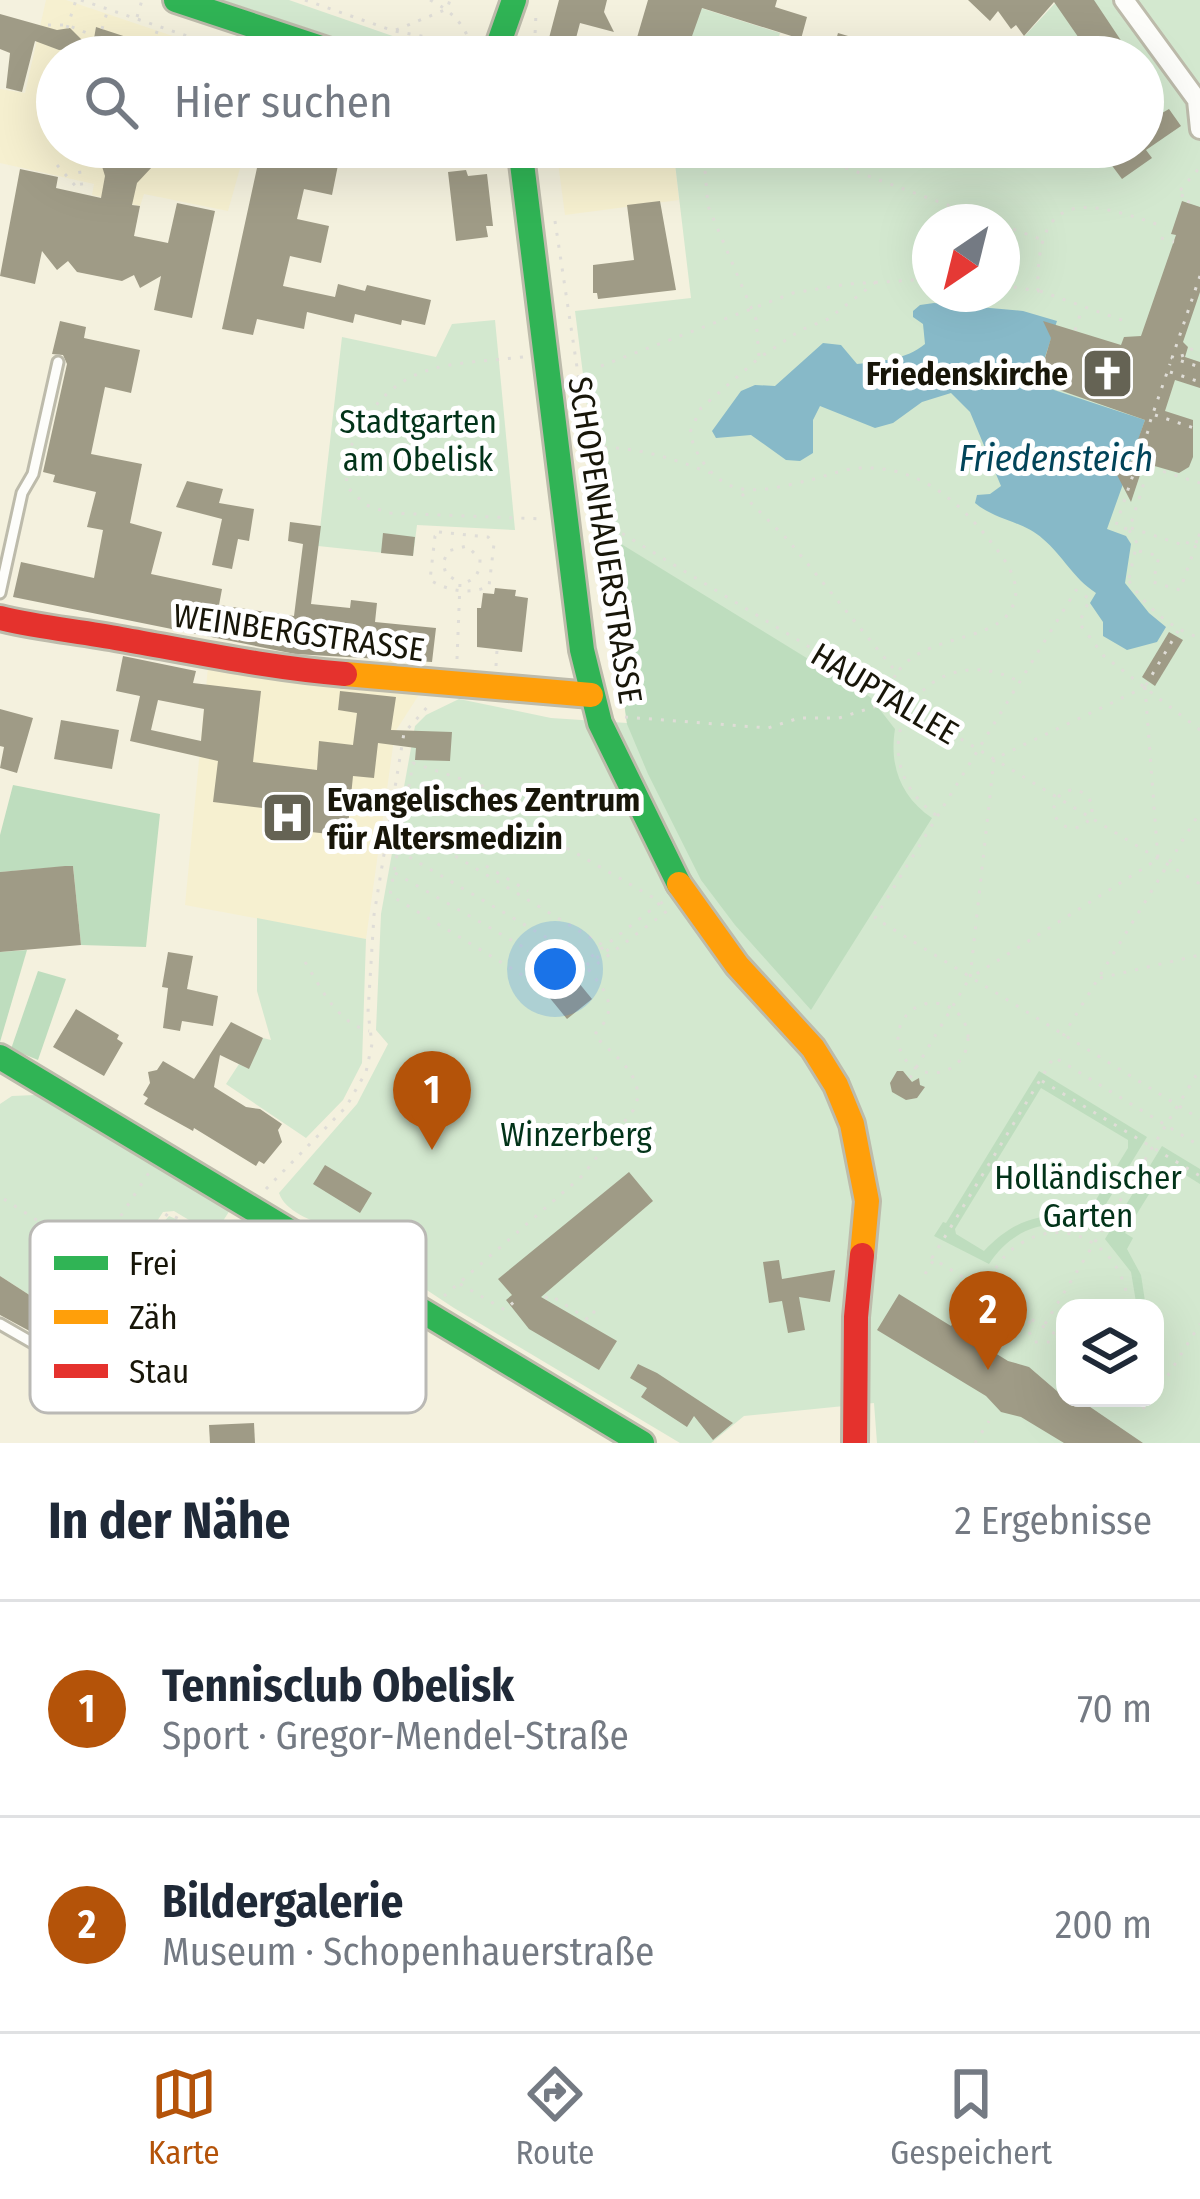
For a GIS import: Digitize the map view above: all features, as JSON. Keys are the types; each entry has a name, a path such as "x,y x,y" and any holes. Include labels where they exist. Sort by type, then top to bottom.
{"main road":[{"path":"176,0 285,36"},
{"path":"499,36 525,4"},
{"name":"SCHOPENHAUERSTRASSE","path":"522,168 555,450 558,519 591,695 696,912 813,1048 852,1124 867,1201 856,1317 854,1443"},
{"name":"WEINBERGSTRASSE","path":"0,618 293,670 591,695"},
{"path":"1,1060 276,1221"},
{"path":"426,1312 642,1443"}],"street":[{"path":"1124,0 1150,36"},
{"path":"1164,55 1197,100 1200,129"}],"lane":[{"path":"0,593 58,362"},
{"path":"0,1324 30,1341"}],"path":[{"path":"67,26 78,0 186,36"},
{"path":"136,19 142,0"},
{"path":"305,0 373,26 421,36"},
{"path":"430,0 447,9 471,36"},
{"path":"394,31 447,9 450,0"},
{"path":"525,4 532,36"},
{"path":"102,29 108,9"},
{"path":"48,25 87,33"},
{"path":"155,36 159,26"},
{"path":"458,36 465,27"},
{"path":"1188,203 1190,198 1177,194 1200,167"},
{"path":"60,168 83,194 79,168"},
{"path":"705,168 708,206 752,307 759,358"},
{"path":"846,168 945,204"},
{"path":"552,204 582,369 600,520 595,551"},
{"path":"1038,291 1042,240 1059,218 1082,205 1108,207 1165,227"},
{"path":"1020,232 1042,240"},
{"path":"1161,238 1174,242"},
{"path":"1200,276 1172,358 1200,367"},
{"path":"602,366 793,293 912,281"},
{"path":"713,474 692,440 694,416 759,358 800,330 828,319 876,282"},
{"path":"1020,288 1130,322"},
{"path":"1076,330 1083,308"},
{"path":"1180,356 1190,353 1195,340"},
{"name":"HAUPTALLEE","path":"543,355 444,366 404,379 379,397 345,453 346,487 366,505 389,513 600,520 1200,884"},
{"path":"1170,364 1116,525 1186,546 1189,539 1198,542"},
{"path":"1168,371 1200,382"},
{"path":"1154,414 1200,430"},
{"path":"555,450 621,447 668,456 736,488 788,540 897,674"},
{"path":"1200,483 1149,467 1129,528 1137,543 1129,579 1154,611 1178,631 1200,638"},
{"path":"601,723 619,717 769,728 799,718 860,713 874,707 904,664 922,652 990,627 1008,614 1017,587 1011,570 980,525 937,488 885,470 859,468 790,484 736,488"},
{"path":"440,532 488,537 494,544 489,586 476,592 460,590 442,589 430,580 435,536 440,532"},
{"path":"1135,550 1159,556 1153,582 1180,590 1200,533"},
{"path":"466,546 480,559 480,570 473,579 460,583 446,574 443,563 448,551 466,546"},
{"path":"253,1207 354,1096 370,1058 374,915 404,733 452,685 460,583"},
{"path":"1200,730 1094,647 1079,623 1090,599 1076,590 874,918 1200,1119"},
{"path":"910,1078 970,977 994,759 1145,687 1178,631"},
{"path":"496,667 497,650"},
{"path":"938,816 914,795 901,767 899,736 908,707 930,684 959,671 990,670 1020,682"},
{"path":"970,977 1158,859 1145,687"},
{"path":"538,832 661,902 667,911 586,965 565,971 542,987 389,895 413,764 552,809"},
{"path":"1068,790 1080,791 1092,805 1090,818 1076,828 1063,826 1054,810 1058,798 1068,790"},
{"path":"1064,1036 1200,812"},
{"path":"403,825 609,949 554,990"},
{"path":"398,850 586,965 611,1005 605,1023 594,1035 640,1089 635,1108 582,1176 459,1282 505,1310 516,1300"},
{"path":"486,866 528,891"},
{"path":"394,872 565,971"},
{"path":"504,885 508,879"},
{"path":"605,946 661,902"},
{"path":"1099,978 1200,956"},
{"path":"305,962 335,1009 356,1027 370,1031"},
{"path":"923,1004 940,1004 967,1028 964,1057 942,1072 916,1067 898,1048 901,1019 923,1004"},
{"path":"925,1274 1054,1057 1200,1146"},
{"path":"1043,1327 1200,1069"},
{"path":"1040,1080 1200,1176"},
{"path":"117,1221 154,1165"},
{"path":"4,1199 38,1221"},
{"path":"161,1221 168,1213 186,1221"},
{"path":"983,1290 1010,1250 1034,1237 1064,1233 1094,1243 1117,1264 1127,1299"},
{"path":"934,1259 1056,1335 1050,1342 1034,1342 1027,1328 1030,1319"},
{"path":"545,1298 550,1294 589,1320 599,1304"},
{"path":"1164,1380 1200,1324"},
{"path":"975,1443 989,1421"}],"shaded area":[{"path":"46,0 66,0 173,36 38,36"},
{"path":"36,44 36,168 240,168 228,211 144,194 140,206 92,195 94,184 0,163 0,89 25,93"},
{"path":"559,168 675,168 679,200 565,215"},
{"name":"Evangelisches Zentrum für Altersmedizin","path":"208,667 422,690 395,732 366,939 185,905"}],"green space":[{"path":"222,0 289,0 393,36 331,36"},
{"path":"1058,0 1200,0 1200,1443 877,1443 874,1403 744,1416 711,1443 680,1443 426,1289 426,1221 313,1221 287,1205 279,1193 357,1104 388,1044 376,1030 381,914 415,726 426,715 459,699 551,718 627,723 575,311 691,298 676,168 1164,168 1164,36 1025,36"},
{"path":"701,8 780,33 641,36"},
{"name":"Stadtgarten am Obelisk","path":"495,320 515,530 417,525 413,556 318,546 342,337 436,357 452,324"},
{"path":"618,542 870,697 895,729 894,756 905,790 932,818 811,1010 701,880 627,724 602,543"},
{"path":"13,785 160,814 146,947 81,945 73,866 0,872 0,835"},
{"path":"257,918 366,939 362,1063 343,1100 306,1138 226,1084 239,1064 247,1068 263,1038 271,1040 257,991"},
{"path":"27,950 0,1042 0,952"},
{"path":"38,971 66,979 38,1060 11,1049"},
{"path":"1039,1071 1147,1137 1090,1230 1061,1224 1033,1228 1009,1242 989,1264 934,1236","holes":["1041,1088 1128,1140 1128,1148 1089,1211 1080,1206 1074,1216 1024,1222 984,1251 956,1234"]},
{"path":"35,1095 230,1210 223,1221 191,1221 174,1211 163,1212 157,1221 30,1221 30,1295 0,1276 0,1104 12,1096"},
{"path":"1162,1146 1200,1169 1200,1184 1171,1166 1164,1170 1125,1233 1133,1238 1127,1249 1141,1275 1145,1299 1136,1299 1131,1272 1105,1239"}],"water":[{"name":"Friedensteich","path":"1020,311 1057,321 1045,357 1051,389 1145,420 1130,464 1116,471 1123,484 1107,529 1126,536 1131,544 1125,583 1166,627 1157,642 1127,650 1103,636 1103,622 1090,603 1096,593 1035,533 975,503 977,495 990,494 1001,486 970,412 951,393 922,402 893,423 875,428 820,406 813,420 813,453 800,461 786,460 751,435 716,438 712,431 741,391 755,385 775,386 823,343 841,345 857,364 893,359 918,349 925,344 923,324 913,312"}],"building":[{"path":"559,0 607,0 604,12 614,32 580,23 577,36 550,36"},
{"path":"648,0 777,0 775,7 807,17 802,36 791,36 702,8 692,36 637,36"},
{"path":"968,0 1094,0 1118,36 1077,36 1054,2 1024,36 1016,25 1011,29 998,11 990,21"},
{"path":"0,14 57,30 70,28 78,36 36,36 22,92 6,88 10,53 0,49"},
{"path":"96,27 123,36 94,36"},
{"path":"1169,109 1181,126 1164,138 1164,112"},
{"path":"103,168 151,168 137,183 132,205 140,206 134,236 168,243 177,203 215,211 192,318 154,310 161,276 140,288 134,275 122,281 77,272 68,261 57,270 42,251 35,284 0,276 20,169 58,177 56,188 101,198"},
{"path":"257,168 337,168 332,195 304,189 297,219 329,226 321,263 290,256 283,286 335,297 338,284 365,291 367,285 431,300 425,325 402,320 401,325 355,314 353,323 307,312 304,329 257,319 253,335 222,329"},
{"path":"1114,168 1138,168 1122,179"},
{"path":"466,170 468,176 487,174 493,226 486,226 488,237 456,241 448,172"},
{"path":"660,201 676,290 598,299 593,293 593,265 634,260 627,205"},
{"path":"1182,201 1200,207 1200,292 1183,342 1188,347 1185,357 1200,362 1200,388 1175,380 1165,411 1193,420 1193,457 1179,473 1144,463 1131,502 1116,473 1134,460 1145,420 1025,378 1040,371 1045,358 1051,338 1043,321 1121,345 1124,337 1141,336 1176,235 1171,234"},
{"path":"60,321 86,327 84,338 140,350 131,393 105,387 91,454 142,464 130,523 162,532 151,574 222,589 219,605 294,616 303,544 288,541 290,522 321,526 311,604 350,608 351,600 377,603 375,622 436,628 432,662 295,654 13,597 21,562 94,578 103,530 87,527 96,492 53,482 55,475 43,472 67,364 63,355 52,354"},
{"path":"187,481 223,489 219,503 254,509 249,541 238,539 232,569 212,565 222,519 176,507"},
{"path":"383,533 415,537 413,556 381,553"},
{"path":"495,588 516,590 515,596 528,598 522,652 477,647 477,608 481,608 483,593 494,594"},
{"path":"1169,632 1183,640 1155,686 1142,677"},
{"path":"123,656 196,671 193,683 261,691 253,762 317,770 319,741 353,745 357,713 338,710 340,691 396,697 391,730 452,732 450,761 415,760 416,748 378,743 374,778 353,776 347,836 311,832 313,814 213,802 218,761 130,741 140,696 116,691","holes":["158,700 204,709 201,741 151,730"]},
{"path":"0,709 33,718 17,773 0,768 4,747 0,746"},
{"path":"61,720 119,730 112,769 54,759"},
{"path":"73,866 81,945 0,952 0,872"},
{"path":"168,952 193,956 187,989 218,996 213,1026 182,1021 180,1031 163,1028 168,988 162,987"},
{"path":"574,977 592,999 567,1019 549,997"},
{"path":"76,1009 119,1035 123,1043 104,1076 53,1047"},
{"path":"231,1022 263,1038 249,1069 220,1055 214,1087 282,1124 278,1130 282,1142 264,1164 259,1161 256,1166 144,1104 148,1072 157,1070 163,1061 194,1079"},
{"path":"897,1071 912,1082 919,1078 925,1087 917,1098 906,1100 892,1092 890,1083"},
{"path":"325,1165 372,1193 360,1213 313,1184"},
{"path":"629,1172 653,1201 541,1297 617,1341 599,1370 529,1329 506,1300 512,1295 498,1279"},
{"path":"779,1260 782,1279 835,1270 830,1302 799,1297 805,1330 788,1333 782,1301 769,1303 763,1262"},
{"path":"0,1276 30,1295 30,1331 0,1315"},
{"path":"899,1294 968,1332 966,1335 1008,1361 1029,1367 1056,1390 1056,1407 1090,1407 1143,1443 1064,1443 1021,1417 1001,1412 986,1396 877,1330"},
{"path":"638,1364 733,1423 713,1440 694,1416 687,1427 641,1397 647,1388 630,1378"},
{"path":"254,1423 255,1443 210,1443 209,1425"}],"traffic: fast":[{"path":"176,0 285,36"},
{"path":"501,36 514,0"},
{"path":"523,168 582,650 600,723 679,884"},
{"path":"0,1057 273,1221"},
{"path":"426,1313 642,1443"}],"traffic: slow":[{"path":"345,674 591,695"},
{"path":"679,884 737,965 813,1048 836,1085 852,1124 867,1201 862,1255"}],"traffic: jam":[{"path":"0,618 260,664 345,674"},
{"path":"855,1443 856,1317 862,1255"}],"place":[{"name":"Friedenskirche","path":"1107,373"},
{"name":"Evangelisches Zentrum für Altersmedizin","path":"288,818"},
{"name":"Tennisclub Obelisk","path":"432,1150"},
{"name":"Bildergalerie","path":"988,1370"}],"park label":[{"name":"Winzerberg","path":"576,1134"},
{"name":"Holländischer Garten","path":"1088,1196"}]}
